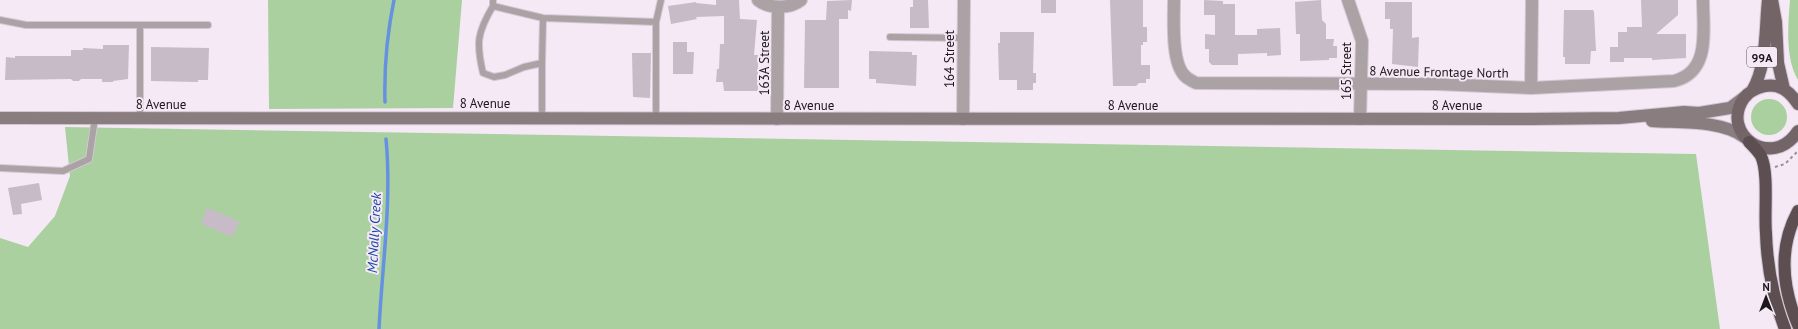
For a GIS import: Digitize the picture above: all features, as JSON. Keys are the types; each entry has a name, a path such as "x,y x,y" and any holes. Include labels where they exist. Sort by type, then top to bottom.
{"highway":[{"path":"1747,139 1761,156 1764,170 1769,271 1775,299 1785,329"},
{"path":"1798,211 1789,233 1785,251 1784,270 1786,289 1798,325"}],"main road":[{"name":"99A","path":"1749,93 1757,82 1762,63 1768,0"},
{"name":"99A","path":"1772,0 1776,22 1778,62 1784,89"},
{"path":"1796,135 1786,144 1777,148 1767,149 1758,146 1747,139 1740,129 1738,116 1741,103 1749,93 1768,86 1784,89 1798,104"},
{"name":"8 Avenue","path":"0,118 1618,118 1724,110 1736,105 1749,93"},
{"name":"8 Avenue","path":"1618,118 1714,126 1735,130 1747,139"}],"street":[{"path":"758,0 763,4 778,7 795,4 801,0"},
{"name":"164 Street","path":"963,118 964,0"},
{"name":"8 Avenue Frontage North","path":"1174,0 1176,53 1179,66 1184,76 1196,83 1437,84 1530,88 1674,81 1685,78 1693,72 1699,62 1702,52 1703,0"},
{"name":"165 Street","path":"1348,0 1362,41 1360,119"},
{"path":"1530,88 1532,0"},
{"name":"163A Street","path":"777,119 778,7"}],"lane":[{"path":"656,118 656,22 661,0"},
{"path":"542,63 524,67 505,75 494,77 483,74 480,59 479,35 493,3 544,18 656,22"},
{"path":"542,118 544,18"},
{"path":"0,20 11,23 26,24 208,24"},
{"path":"140,25 140,118"},
{"path":"890,37 964,38"},
{"path":"0,168 63,171 89,159 95,118"}],"path":[{"path":"1775,167 1785,164 1798,151"}],"green space":[{"path":"268,0 462,0 453,108 269,109"},
{"path":"1790,0 1798,0 1798,80 1789,52 1788,30"},
{"path":"1769,99 1779,102 1784,107 1787,117 1784,127 1779,132 1769,135 1759,132 1754,127 1751,117 1754,107 1759,102"},
{"path":"65,127 1696,154 1720,329 0,329 0,238 28,247 55,216 70,176"}],"building":[{"path":"716,0 739,0 740,19 757,20 754,55 758,55 758,91 724,91 723,82 716,82 717,69 719,69 720,44 724,44 724,16 696,17 697,19 671,24 668,6 696,2 716,5"},
{"path":"852,0 851,11 848,10 848,19 839,19 839,88 804,88 805,20 826,20 827,1"},
{"path":"913,0 928,0 929,28 910,28 910,7 913,7"},
{"path":"1041,0 1056,0 1056,13 1041,13"},
{"path":"1110,0 1143,0 1143,27 1147,27 1147,42 1143,42 1143,45 1141,45 1141,65 1150,65 1150,79 1146,79 1146,83 1139,83 1136,86 1113,86"},
{"path":"1204,0 1223,1 1223,4 1235,4 1235,35 1257,35 1257,29 1280,28 1281,55 1267,56 1267,53 1238,54 1238,65 1212,65 1209,62 1209,49 1205,49 1205,34 1215,35 1215,15 1204,15"},
{"path":"1321,0 1322,20 1326,24 1326,39 1334,39 1333,46 1337,46 1337,58 1329,58 1329,60 1300,61 1300,34 1296,34 1295,2"},
{"path":"1641,0 1678,0 1678,15 1656,34 1686,34 1686,58 1652,60 1652,58 1624,58 1624,62 1610,62 1610,47 1618,47 1618,32 1627,32 1627,27 1642,27"},
{"path":"1385,2 1412,2 1412,38 1419,37 1418,67 1392,64 1393,29 1390,29 1390,19 1385,19"},
{"path":"1564,10 1593,10 1594,12 1596,51 1591,51 1590,64 1565,64 1565,57 1563,57"},
{"path":"1000,32 1034,32 1033,73 1036,73 1036,83 1033,83 1033,90 1017,90 1017,80 999,80 998,43 1000,43"},
{"path":"673,42 687,42 687,52 694,52 693,74 673,74"},
{"path":"103,45 129,45 128,79 113,82 102,82 102,79 81,79 79,81 73,81 71,79 5,80 6,57 71,56 71,50 83,50 83,48 103,49"},
{"path":"151,47 209,48 208,80 198,80 198,82 151,81"},
{"path":"869,51 912,52 912,55 917,55 916,86 876,83 876,79 869,79"},
{"path":"632,53 651,53 650,98 633,97"},
{"path":"39,183 42,200 21,204 22,214 13,215 8,188"},
{"path":"207,208 239,221 233,237 201,224"}],"waterway":[{"name":"McNally Creek","path":"385,102 386,51 394,0"},
{"name":"McNally Creek","path":"379,329 388,186 386,139"}]}
